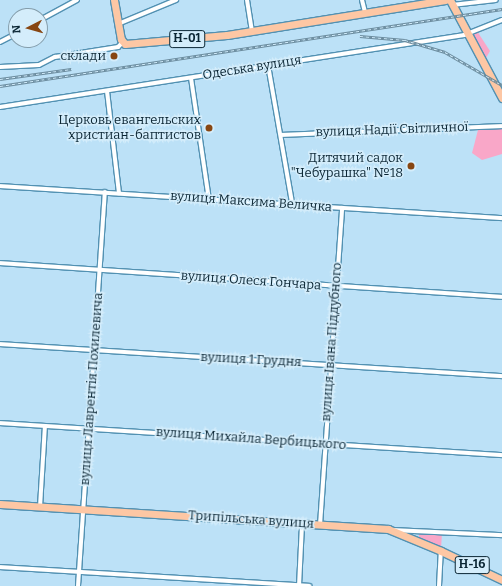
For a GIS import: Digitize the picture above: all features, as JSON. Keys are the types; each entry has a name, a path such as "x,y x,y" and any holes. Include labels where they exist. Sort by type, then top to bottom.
{"main road":[{"path":"114,0 122,42"},
{"name":"Н-01","path":"122,42 130,44 203,38 445,0"},
{"path":"451,2 502,98"},
{"name":"Трипільська вулиця","path":"0,504 388,529"},
{"path":"388,529 441,551"},
{"name":"Н-16","path":"441,551 502,580"}],"street":[{"path":"48,16 77,0"},
{"path":"118,24 176,0"},
{"path":"248,0 252,30"},
{"path":"362,0 365,12"},
{"path":"451,2 496,0"},
{"name":"Одеська вулиця","path":"0,107 468,33 502,20"},
{"path":"0,67 39,66 55,57 118,47 122,42"},
{"path":"268,65 282,135 292,204"},
{"path":"191,78 209,200"},
{"path":"107,91 119,193"},
{"name":"вулиця Надії Світличної","path":"282,135 502,126"},
{"name":"вулиця Максима Величка","path":"0,186 502,218"},
{"name":"вулиця Лаврентія Похилевича","path":"78,586 101,270 105,192"},
{"name":"вулиця Івана Піддубного","path":"320,525 335,287 342,208"},
{"name":"вулиця Олеся Гончара","path":"0,263 335,287 502,297"},
{"name":"вулиця 1 Грудня","path":"0,344 502,376"},
{"name":"вулиця Михайла Вербицького","path":"0,423 502,456"},
{"path":"40,507 45,426"},
{"path":"299,586 302,524"},
{"name":"Трипільська вулиця","path":"388,529 502,535"},
{"path":"439,586 441,551"},
{"path":"0,567 309,586"}],"shaded area":[{"path":"477,31 490,51 486,58 472,33"},
{"path":"502,127 502,154 482,160 472,153 478,130"},
{"path":"419,533 442,533 441,549 419,539"}],"railway":[{"path":"0,86 502,9"},
{"path":"360,36 405,40 445,52 502,85"},
{"path":"0,79 71,69"}],"place":[{"name":"склади","path":"114,56"},
{"name":"Церковь евангельских христиан-баптистов","path":"209,128"},
{"name":"Дитячий садок \"Чебурашка\" №18","path":"411,166"}]}
